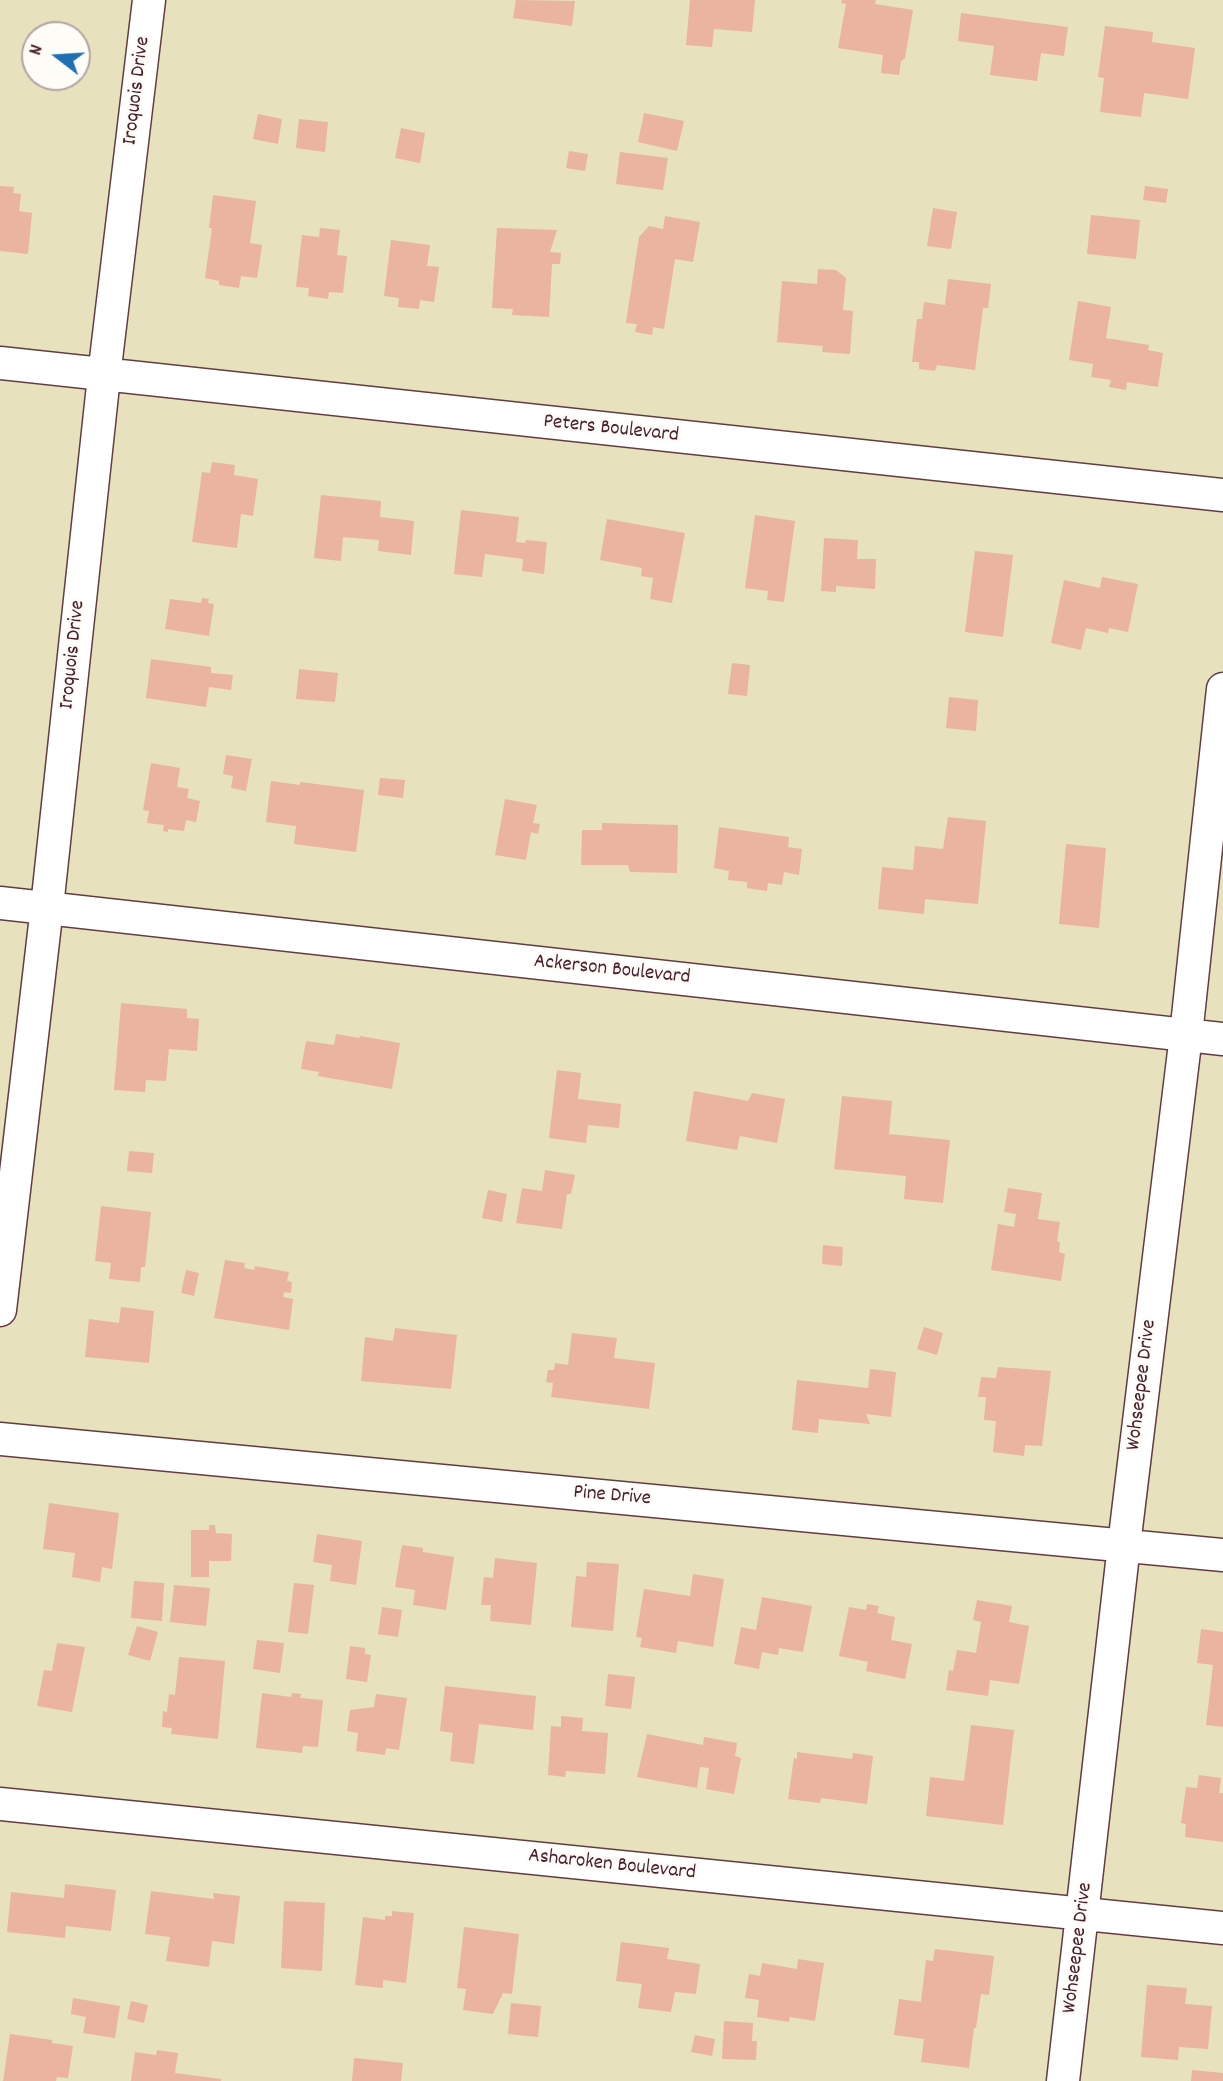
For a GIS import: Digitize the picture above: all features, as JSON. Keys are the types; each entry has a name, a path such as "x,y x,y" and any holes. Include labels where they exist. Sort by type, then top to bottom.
{"street":[{"name":"Iroquois Drive","path":"0,1310 47,907 104,376 149,0"},
{"name":"Peters Boulevard","path":"0,363 1223,495"},
{"name":"Wohseepee Drive","path":"1063,2081 1186,1035 1223,689"},
{"name":"Ackerson Boulevard","path":"0,903 1223,1039"},
{"name":"Pine Drive","path":"0,1439 1223,1555"},
{"name":"Asharoken Boulevard","path":"0,1804 1223,1928"}],"building":[{"path":"516,0 575,1 572,26 513,18"},
{"path":"690,0 755,0 752,32 714,29 712,47 686,45"},
{"path":"842,0 876,0 875,4 913,10 905,58 901,61 899,75 881,73 883,55 838,48 846,4 841,3"},
{"path":"961,13 1068,27 1064,56 1041,53 1037,81 990,75 994,46 958,41"},
{"path":"1105,26 1153,32 1152,42 1195,48 1188,99 1144,93 1141,117 1100,112 1104,78 1098,77"},
{"path":"644,113 684,121 677,151 638,142"},
{"path":"258,114 282,119 278,144 253,139"},
{"path":"299,119 328,122 325,152 296,148"},
{"path":"401,128 425,133 420,163 395,158"},
{"path":"569,151 588,154 585,171 566,168"},
{"path":"620,152 668,158 663,190 616,184"},
{"path":"0,186 14,187 13,193 21,194 19,211 32,213 28,254 0,251"},
{"path":"1145,186 1168,189 1166,203 1143,200"},
{"path":"213,195 256,201 250,243 262,245 257,278 241,276 239,288 219,285 219,281 205,278 212,228 209,228"},
{"path":"933,208 957,212 951,249 927,246"},
{"path":"1091,215 1140,220 1136,259 1087,254"},
{"path":"665,216 700,222 693,262 675,259 664,329 653,327 652,335 635,332 637,324 626,323 639,237 649,226 663,229"},
{"path":"320,228 340,230 337,255 347,256 343,293 329,292 328,299 308,296 309,288 296,287 302,235 319,237"},
{"path":"497,228 557,230 550,252 561,253 560,264 552,264 549,317 512,315 513,309 492,308"},
{"path":"391,240 430,245 427,266 439,267 434,302 420,300 419,309 398,307 399,298 384,296"},
{"path":"818,269 836,270 846,278 843,310 853,311 850,354 822,352 823,346 777,342 782,281 817,284"},
{"path":"948,279 991,284 988,308 983,308 975,370 937,365 935,371 919,369 919,362 912,362 917,319 922,319 924,302 945,305"},
{"path":"1078,301 1111,307 1106,338 1149,345 1148,350 1163,353 1158,387 1127,382 1126,390 1109,387 1111,380 1091,377 1093,364 1069,360"},
{"path":"212,462 235,465 234,475 258,479 253,516 241,514 237,548 192,542 202,472 210,473"},
{"path":"321,495 381,501 380,517 414,521 411,555 378,551 379,540 343,537 341,561 314,558"},
{"path":"461,510 519,517 516,542 547,542 544,574 522,571 523,559 485,554 482,577 454,574"},
{"path":"755,515 795,521 784,602 767,600 768,591 745,588"},
{"path":"607,519 685,533 672,603 650,599 653,578 641,576 642,568 600,560"},
{"path":"824,538 858,540 857,559 876,559 875,589 836,586 836,592 821,591"},
{"path":"975,551 1013,555 1003,637 965,632"},
{"path":"1102,577 1138,584 1128,632 1109,628 1108,633 1086,628 1081,650 1051,643 1064,580 1100,588"},
{"path":"202,598 209,599 208,603 214,604 209,636 165,629 170,599 201,603"},
{"path":"151,659 211,667 211,673 233,675 231,690 209,687 206,707 146,698"},
{"path":"732,663 750,665 747,696 728,694"},
{"path":"299,669 338,673 335,702 296,699"},
{"path":"949,697 978,700 976,731 946,728"},
{"path":"226,755 252,759 246,791 231,788 233,776 223,774"},
{"path":"151,763 180,768 177,787 189,789 187,798 200,801 196,822 186,820 184,831 163,831 164,825 147,823 149,811 143,810"},
{"path":"380,778 405,780 403,798 378,795"},
{"path":"271,781 364,790 356,852 294,844 296,826 266,822"},
{"path":"505,799 537,805 533,823 540,824 538,834 531,832 526,860 495,855"},
{"path":"948,817 986,821 978,904 925,899 924,914 878,909 882,867 913,870 915,846 943,849"},
{"path":"602,823 678,825 677,873 630,872 628,865 581,865 582,830 602,830"},
{"path":"719,827 789,837 788,847 802,849 799,875 784,872 782,885 768,883 767,891 747,888 747,882 728,880 729,871 714,868"},
{"path":"1066,844 1106,848 1099,928 1059,924"},
{"path":"121,1003 187,1009 187,1018 199,1019 197,1051 169,1049 166,1081 146,1080 145,1092 114,1090"},
{"path":"336,1034 400,1043 392,1089 318,1076 319,1072 301,1069 306,1041 334,1045"},
{"path":"557,1070 581,1073 578,1099 621,1104 619,1128 588,1125 586,1143 549,1138"},
{"path":"694,1091 748,1101 752,1093 785,1099 777,1143 740,1136 737,1150 686,1141"},
{"path":"842,1096 892,1101 889,1134 950,1140 943,1203 904,1199 906,1176 834,1169"},
{"path":"129,1151 154,1153 152,1173 127,1171"},
{"path":"545,1170 575,1175 571,1194 567,1194 562,1229 516,1223 522,1188 542,1191"},
{"path":"1008,1188 1042,1193 1038,1219 1060,1222 1057,1241 1060,1242 1059,1252 1065,1254 1061,1281 991,1270 998,1224 1014,1227 1016,1214 1004,1212"},
{"path":"488,1190 507,1194 502,1222 482,1218"},
{"path":"101,1206 151,1212 145,1267 141,1267 140,1282 109,1279 111,1263 95,1261"},
{"path":"823,1245 843,1247 842,1266 822,1264"},
{"path":"225,1260 245,1263 244,1268 254,1270 255,1266 289,1272 287,1281 292,1282 291,1293 284,1292 283,1297 293,1299 289,1330 214,1318"},
{"path":"186,1270 199,1273 194,1296 181,1293"},
{"path":"121,1307 154,1311 149,1363 85,1357 89,1319 119,1323"},
{"path":"924,1327 943,1333 937,1355 917,1349"},
{"path":"395,1328 457,1335 451,1389 361,1381 365,1337 393,1341"},
{"path":"572,1333 617,1338 614,1358 655,1363 649,1409 551,1397 553,1383 546,1382 548,1370 554,1370 555,1363 568,1365"},
{"path":"998,1367 1051,1371 1042,1446 1025,1445 1024,1456 993,1452 996,1421 984,1420 986,1397 978,1397 981,1377 996,1378"},
{"path":"870,1369 896,1372 891,1417 866,1414 870,1424 819,1419 818,1433 792,1430 797,1380 868,1388"},
{"path":"49,1503 119,1513 112,1569 102,1567 100,1582 72,1577 75,1553 43,1549"},
{"path":"209,1525 215,1525 216,1533 232,1534 231,1561 209,1561 209,1577 191,1577 191,1530 209,1530"},
{"path":"317,1534 362,1541 356,1585 330,1581 332,1565 313,1562"},
{"path":"402,1545 454,1557 446,1610 413,1605 415,1590 395,1587"},
{"path":"495,1558 537,1563 531,1625 490,1621 491,1605 481,1605 484,1577 493,1578"},
{"path":"587,1562 619,1564 613,1631 571,1627 576,1576 586,1577"},
{"path":"693,1574 724,1579 713,1647 678,1641 676,1653 640,1647 642,1638 636,1637 644,1589 690,1596"},
{"path":"134,1581 164,1583 162,1621 131,1618"},
{"path":"294,1583 314,1585 308,1634 288,1632"},
{"path":"174,1585 210,1588 206,1626 170,1622"},
{"path":"762,1597 812,1606 803,1652 779,1648 778,1655 762,1652 759,1669 734,1664 741,1627 756,1630"},
{"path":"977,1600 1012,1606 1009,1622 1029,1626 1019,1684 990,1680 988,1696 946,1690 949,1670 953,1671 957,1650 976,1653 981,1622 973,1620"},
{"path":"867,1604 879,1606 877,1613 895,1617 891,1640 912,1644 905,1679 866,1671 868,1662 839,1656 849,1607 866,1610"},
{"path":"382,1607 402,1610 398,1637 378,1634"},
{"path":"137,1626 158,1632 150,1661 128,1655"},
{"path":"1201,1629 1223,1632 1223,1727 1206,1725 1213,1665 1197,1663"},
{"path":"257,1640 284,1643 280,1673 253,1669"},
{"path":"57,1643 85,1647 72,1712 37,1706 44,1670 52,1671"},
{"path":"350,1646 365,1648 365,1654 371,1655 367,1682 346,1679"},
{"path":"179,1657 225,1661 218,1739 171,1734 172,1728 162,1727 163,1711 167,1712 169,1694 175,1695"},
{"path":"608,1674 635,1677 631,1709 605,1706"},
{"path":"445,1686 536,1696 533,1730 479,1724 474,1764 450,1761 453,1733 440,1731"},
{"path":"262,1693 291,1697 292,1693 301,1694 300,1698 323,1700 318,1747 303,1746 302,1753 256,1748"},
{"path":"376,1694 407,1698 399,1750 386,1748 385,1755 356,1751 358,1733 347,1731 350,1710 374,1707"},
{"path":"561,1716 583,1718 582,1731 608,1733 605,1774 566,1771 565,1777 548,1775 551,1726 561,1727"},
{"path":"971,1725 1014,1730 1003,1825 926,1816 930,1777 964,1781"},
{"path":"647,1734 703,1745 704,1737 737,1743 735,1756 741,1758 734,1794 706,1789 709,1768 700,1767 697,1788 637,1777"},
{"path":"797,1752 852,1759 853,1753 873,1756 867,1804 821,1798 820,1803 788,1799"},
{"path":"1199,1775 1221,1778 1219,1793 1223,1793 1223,1842 1185,1837 1186,1824 1181,1823 1186,1787 1197,1788"},
{"path":"65,1884 116,1890 111,1931 66,1926 65,1938 7,1932 11,1892 64,1898"},
{"path":"151,1891 214,1899 213,1893 240,1896 234,1944 212,1941 209,1967 166,1961 170,1937 145,1934"},
{"path":"284,1901 325,1903 322,1971 281,1968"},
{"path":"392,1911 414,1913 406,1983 383,1980 383,1988 355,1985 363,1917 385,1920 385,1916 392,1916"},
{"path":"464,1927 519,1934 512,1994 503,1993 493,2014 463,2010 466,1989 457,1988"},
{"path":"621,1942 669,1948 667,1959 700,1964 696,1994 675,1992 671,2012 638,2008 642,1984 616,1981"},
{"path":"935,1949 994,1956 989,1995 981,1994 969,2068 921,2062 924,2039 894,2035 899,1999 921,2002 926,1960 933,1961"},
{"path":"798,1959 824,1963 815,2021 790,2017 789,2022 757,2017 759,2000 745,1998 749,1974 760,1976 762,1963 797,1969"},
{"path":"1147,1985 1187,1988 1185,2004 1212,2006 1208,2049 1179,2047 1178,2060 1141,2057"},
{"path":"73,1998 120,2006 115,2038 83,2033 86,2017 71,2014"},
{"path":"131,2001 148,2005 144,2023 127,2019"},
{"path":"511,2003 541,2006 538,2037 508,2034"},
{"path":"724,2021 753,2023 752,2041 757,2041 756,2060 722,2059"},
{"path":"10,2034 73,2046 68,2078 57,2077 56,2081 3,2081"},
{"path":"695,2035 715,2039 712,2056 691,2052"},
{"path":"157,2050 178,2053 175,2073 221,2081 131,2081 135,2052 156,2055"},
{"path":"354,2058 403,2063 401,2081 352,2081"},
{"path":"1192,2070 1223,2073 1223,2081 1191,2081"}]}
